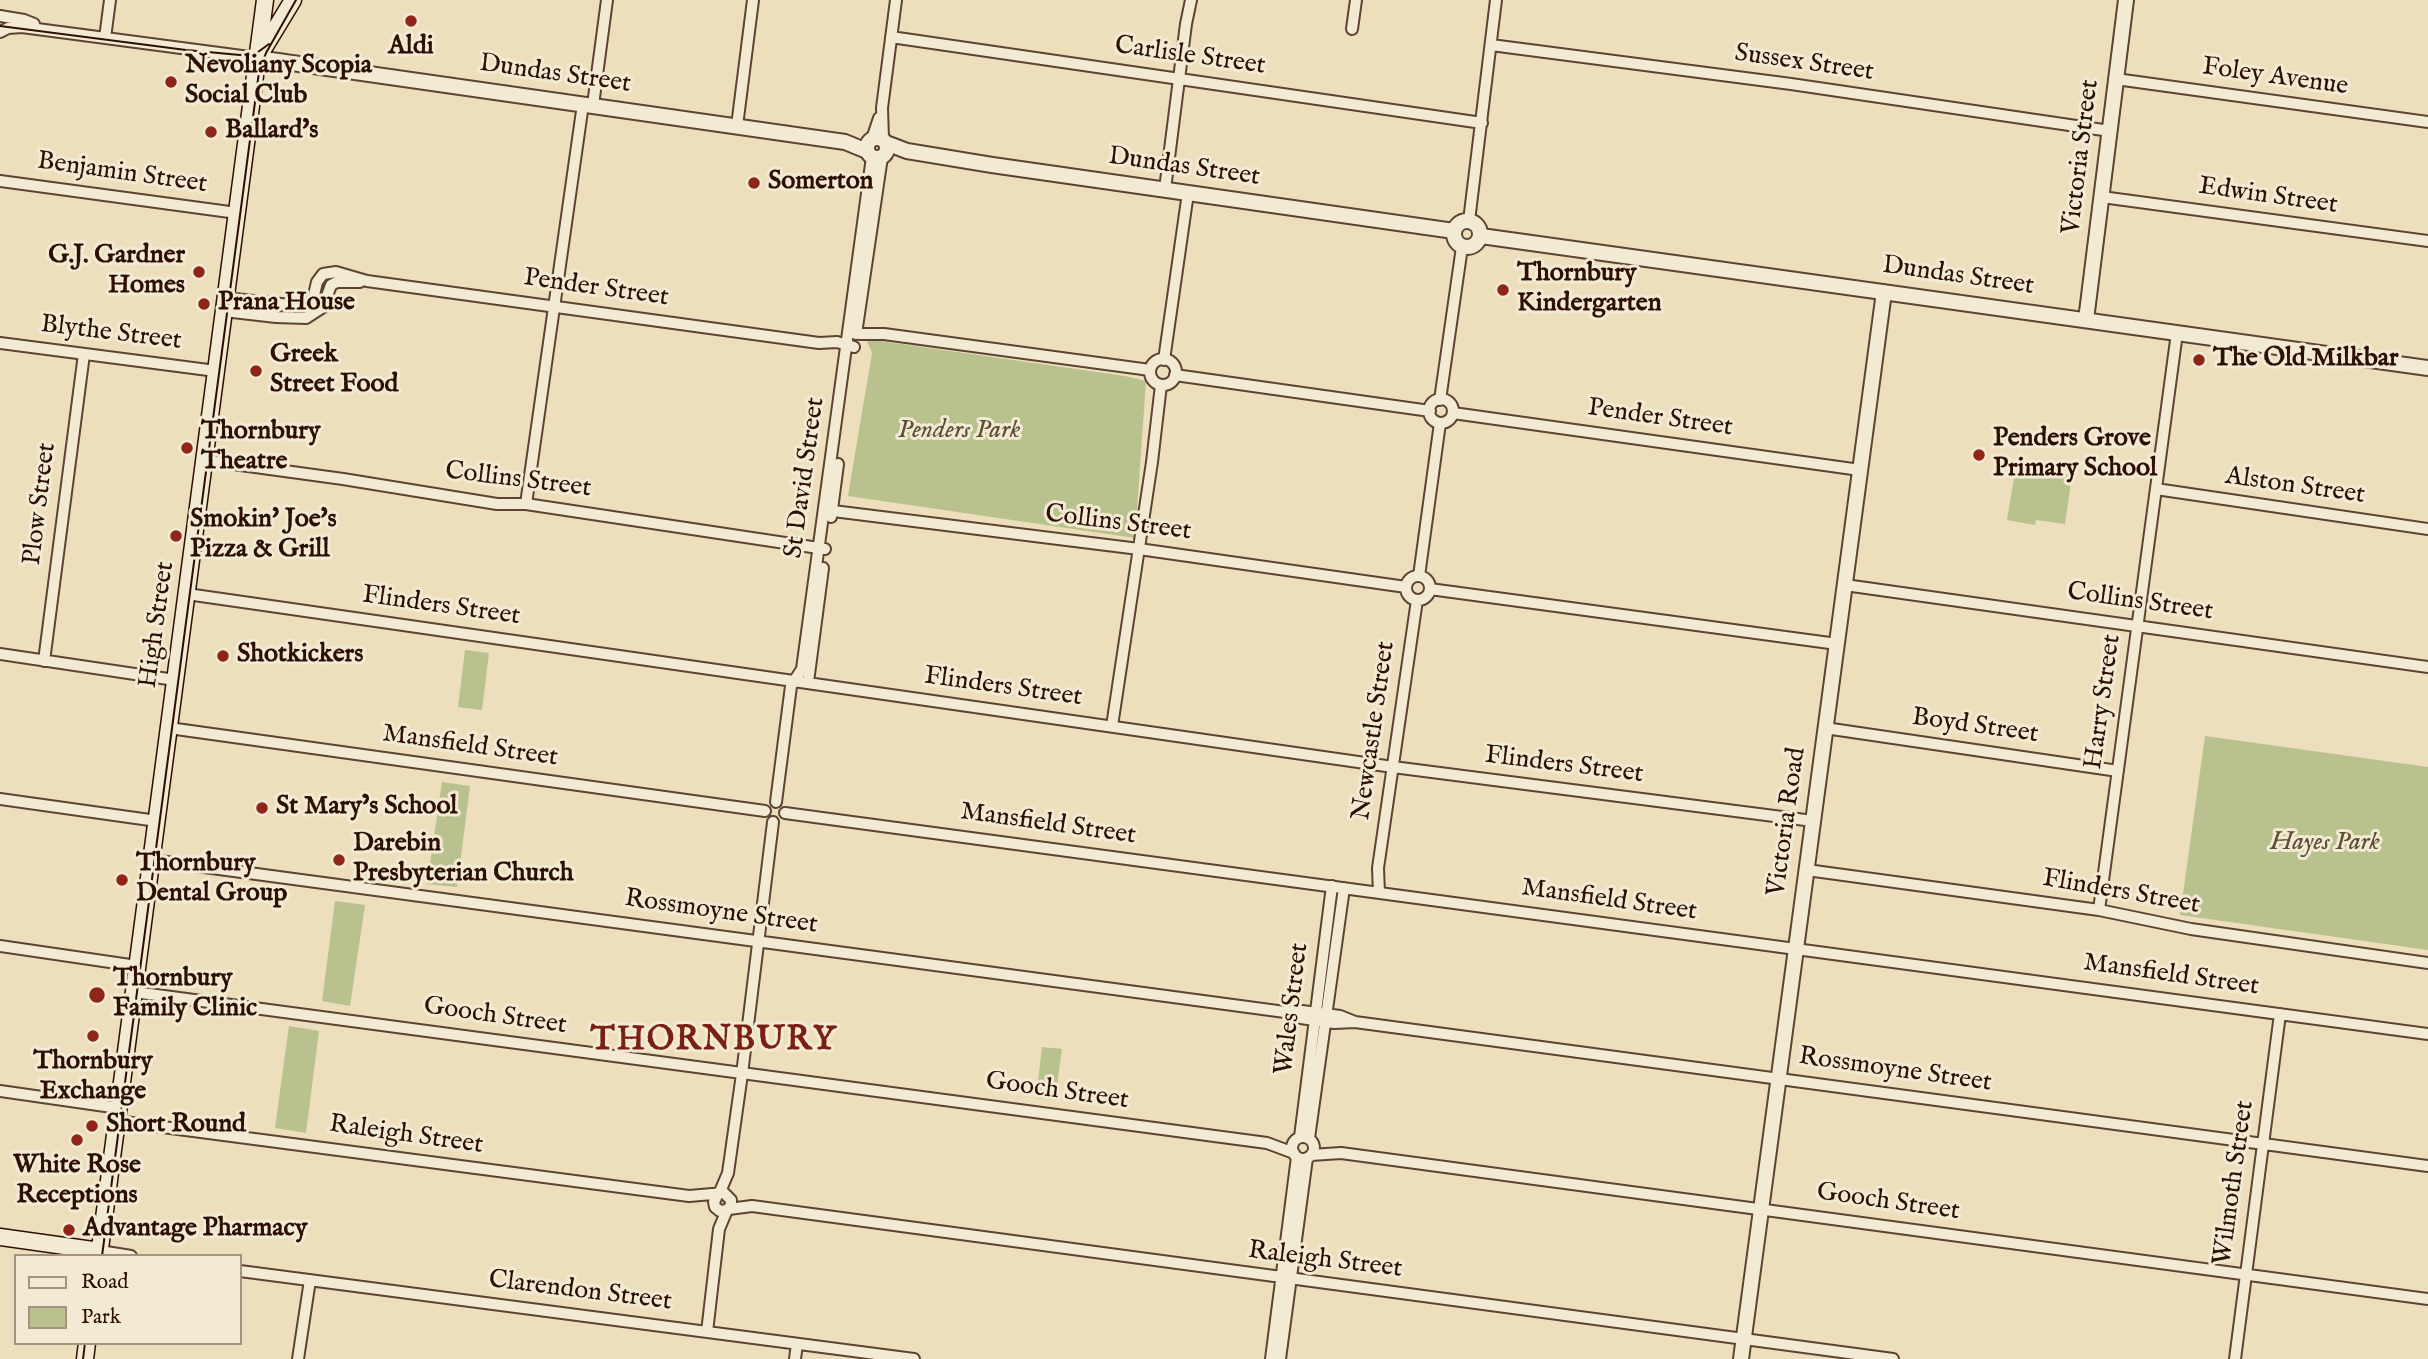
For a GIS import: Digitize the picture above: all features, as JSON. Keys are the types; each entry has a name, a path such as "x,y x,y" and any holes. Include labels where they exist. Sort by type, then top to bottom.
{"main road":[{"name":"High Street","path":"99,1254 265,0"},
{"path":"257,58 293,0"},
{"path":"0,1237 99,1254"}],"street":[{"path":"105,38 110,0"},
{"path":"526,504 554,307 607,0"},
{"path":"737,126 753,0"},
{"name":"St David Street","path":"808,682 823,548 896,0"},
{"path":"1165,189 1191,0"},
{"path":"1352,30 1356,0"},
{"path":"1469,221 1496,0"},
{"name":"Victoria Street","path":"2086,320 2126,0"},
{"path":"0,16 24,20 38,29"},
{"path":"5,33 14,27 38,29 257,58"},
{"name":"Carlisle Street","path":"891,37 1482,122"},
{"name":"Sussex Street","path":"1491,45 1791,84 2110,131"},
{"name":"Dundas Street","path":"257,58 1454,231"},
{"name":"Foley Avenue","path":"2116,79 2428,122"},
{"name":"Benjamin Street","path":"0,181 237,213"},
{"path":"1164,360 1188,193"},
{"name":"Edwin Street","path":"2102,197 2428,241"},
{"path":"1440,400 1462,247 1455,239 1454,231 1462,222 1469,221 1479,228 1481,236 1474,246 1462,247"},
{"name":"Dundas Street","path":"1481,236 2428,368"},
{"name":"Pender Street","path":"225,305 276,317 306,318 323,307 331,285 337,282 366,281 849,347"},
{"name":"Victoria Road","path":"1741,1359 1884,292"},
{"path":"854,330 1150,370"},
{"name":"Harry Street","path":"2099,910 2177,333"},
{"name":"Blythe Street","path":"0,343 216,371"},
{"name":"Plow Street","path":"44,661 84,354"},
{"path":"1164,360 1172,364 1175,375 1171,382 1161,385 1154,381 1150,370 1155,363 1164,360"},
{"path":"1175,375 1430,411"},
{"path":"1112,726 1161,385"},
{"path":"1440,400 1450,403 1453,413 1450,420 1440,423 1431,418 1430,411 1434,402 1440,400"},
{"name":"Pender Street","path":"1453,413 1860,470"},
{"path":"1419,576 1440,423"},
{"name":"Collins Street","path":"204,460 497,504 526,504 823,548"},
{"name":"Alston Street","path":"2156,489 2428,529"},
{"name":"Collins Street","path":"828,510 1139,548 1406,587"},
{"name":"St David Street","path":"776,802 791,687 802,671 823,548"},
{"path":"1419,576 1428,582 1430,589 1427,596 1417,600 1410,598 1406,587 1412,578 1419,576"},
{"name":"Collins Street","path":"1845,585 2428,667"},
{"path":"1430,589 1837,644"},
{"name":"Flinders Street","path":"187,594 1393,766 1813,821"},
{"name":"Newcastle Street","path":"1374,892 1417,600"},
{"path":"0,654 175,680"},
{"name":"Mansfield Street","path":"169,728 765,811"},
{"name":"Boyd Street","path":"1825,728 2118,771"},
{"path":"0,799 157,821"},
{"path":"776,802 782,804 785,813 779,821 773,822 766,817 765,811 769,803 776,802"},
{"name":"Mansfield Street","path":"785,813 2428,1034"},
{"path":"707,1332 723,1202 743,1074 773,822"},
{"name":"Rossmoyne Street","path":"152,860 1285,1012 1301,1018 1340,1016 1355,1022 2428,1166"},
{"name":"Flinders Street","path":"1807,870 2099,910 2191,929 2428,963"},
{"name":"Wales Street","path":"1304,1139 1338,887"},
{"path":"0,946 137,967"},
{"name":"Gooch Street","path":"134,992 1267,1143 1302,1156 1341,1153 2428,1299"},
{"name":"Wilmoth Street","path":"2235,1359 2280,1014"},
{"name":"Raleigh Street","path":"0,1091 118,1114 723,1202 1893,1359"},
{"path":"1304,1139 1314,1149 1302,1156 1292,1146 1304,1139"},
{"name":"Gooch Street","path":"1267,1143 1304,1139 1341,1153"},
{"path":"1280,1359 1286,1279 1302,1156"},
{"name":"Clarendon Street","path":"242,1271 914,1359"},
{"path":"1270,1359 1286,1279"},
{"path":"298,1359 310,1280"},
{"path":"794,1359 797,1344"}],"green space":[{"name":"Penders Park","path":"866,339 1146,381 1135,538 848,496 872,353"},
{"path":"2016,466 2072,475 2065,524 2036,520 2035,525 2007,520"},
{"path":"465,650 489,653 482,710 458,707"},
{"name":"Hayes Park","path":"2205,736 2428,767 2428,950 2180,915"},
{"path":"442,782 470,786 457,887 427,884"},
{"path":"335,901 365,905 350,1006 322,1001"},
{"path":"289,1026 319,1031 306,1133 275,1128"},
{"path":"1042,1047 1062,1049 1055,1100 1036,1098"}],"tram line":[{"path":"102,1254 259,72 266,53 296,0"},
{"path":"0,26 240,55 258,52 269,44"},
{"path":"83,1359 85,1345"}],"place":[{"name":"Aldi","path":"411,21"},
{"name":"Nevoliany Scopia Social Club","path":"171,82"},
{"name":"Ballard's","path":"211,132"},
{"name":"Somerton","path":"754,183"},
{"name":"G.J. Gardner Homes","path":"199,272"},
{"name":"Thornbury Kindergarten","path":"1503,290"},
{"name":"Prana House","path":"204,304"},
{"name":"The Old Milkbar","path":"2199,360"},
{"name":"Greek Street Food","path":"256,371"},
{"name":"Thornbury Theatre","path":"187,448"},
{"name":"Penders Grove Primary School","path":"1979,455"},
{"name":"Smokin' Joe's Pizza & Grill","path":"176,536"},
{"name":"Shotkickers","path":"223,656"},
{"name":"St Mary’s School","path":"262,808"},
{"name":"Darebin Presbyterian Church","path":"339,860"},
{"name":"Thornbury Dental Group","path":"122,880"},
{"name":"Thornbury Family Clinic","path":"97,995"},
{"name":"Thornbury Exchange","path":"93,1036"},
{"name":"Short Round","path":"92,1126"},
{"name":"White Rose Receptions","path":"77,1140"},
{"name":"Advantage Pharmacy","path":"69,1230"}],"district":[{"name":"THORNBURY","path":"714,1042"}]}
